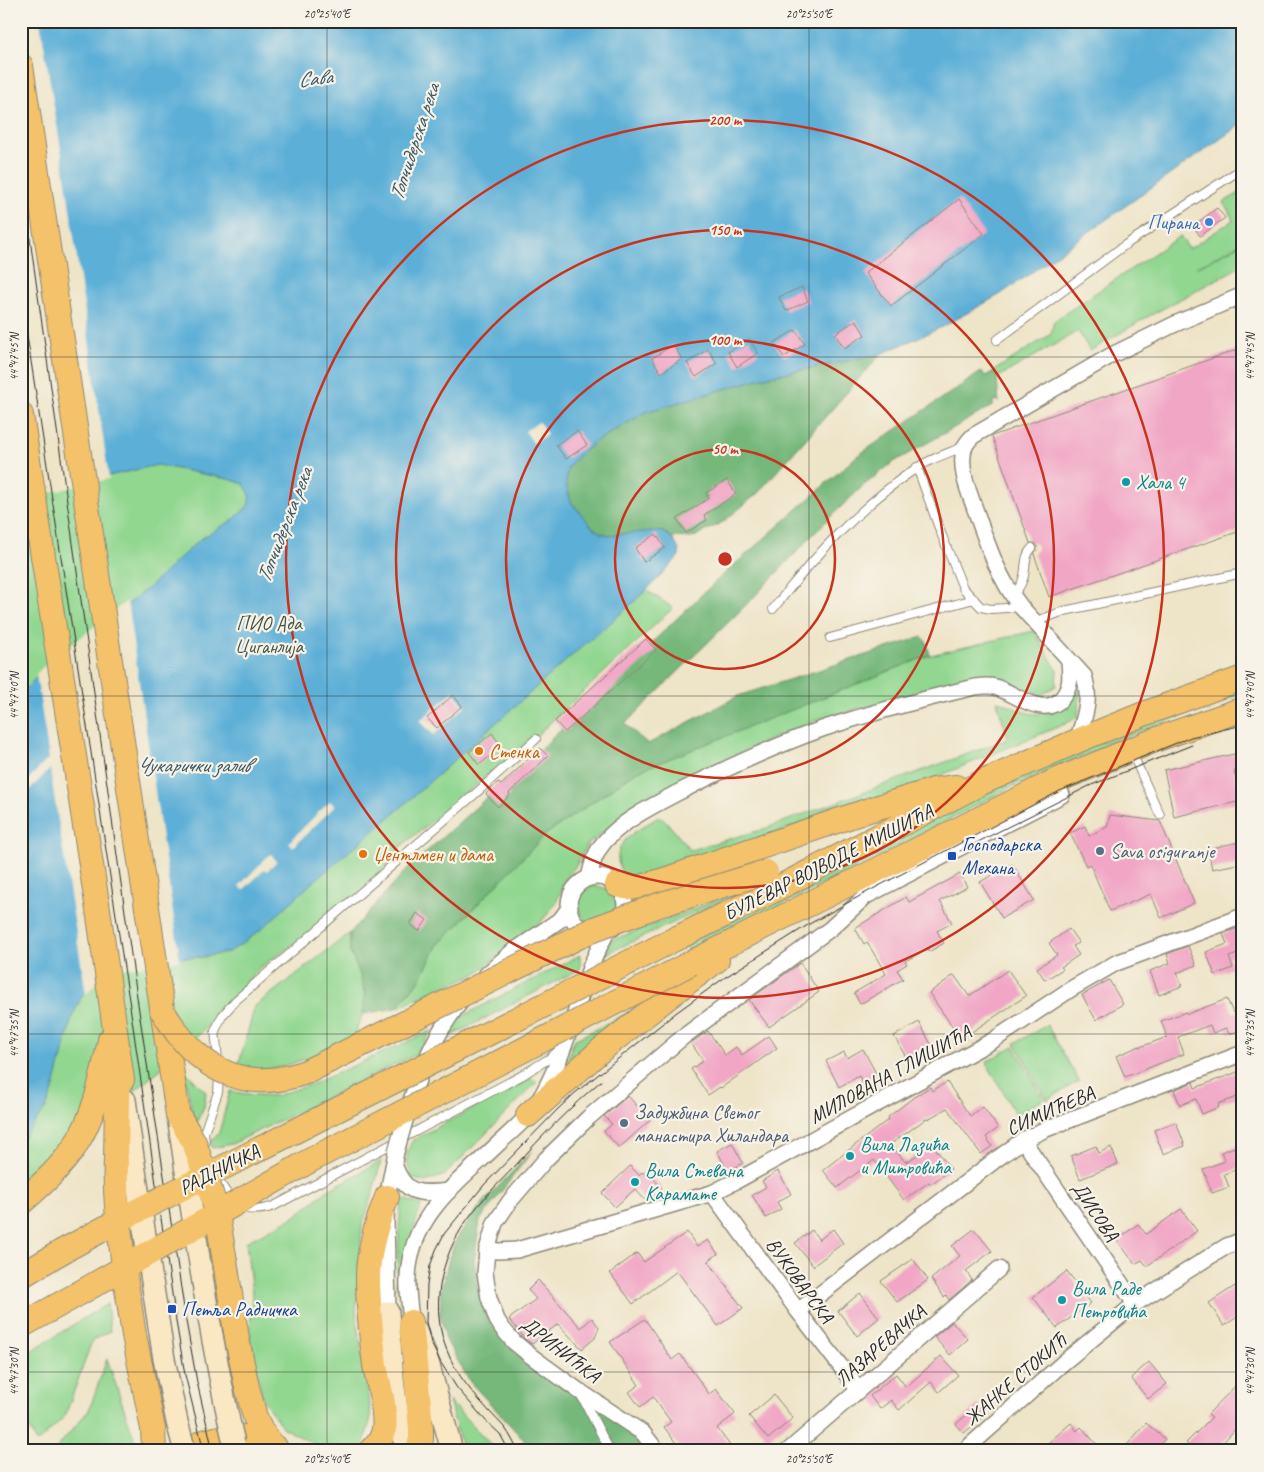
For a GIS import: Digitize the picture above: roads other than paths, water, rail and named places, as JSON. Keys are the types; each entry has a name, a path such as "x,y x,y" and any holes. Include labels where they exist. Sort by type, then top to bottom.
{"main road":[{"path":"21,66 208,1318 224,1403 236,1451"},
{"path":"21,415 159,1332 184,1451 205,1441 228,1436 258,1439 277,1448"},
{"name":"БУЛЕВАР ВОЈВОДЕ МИШИЋА","path":"419,1068 981,783 1146,713 1243,678"},
{"name":"БУЛЕВАР ВОЈВОДЕ МИШИЋА","path":"405,1114 691,963 1055,782 1160,738 1243,708"},
{"path":"612,882 628,888 638,888 917,795 934,790 981,783"},
{"path":"162,1010 188,1045 197,1055 210,1064 239,1078 272,1081 290,1078 306,1072 594,929 659,905 766,872 832,860"},
{"path":"528,1115 601,1050 672,994 715,962 786,916"},
{"path":"21,1203 64,1161 75,1147 85,1128 95,1104 114,1024"},
{"name":"РАДНИЧКА","path":"21,1276 110,1225 419,1068"},
{"path":"122,1080 118,1088 117,1098 115,1182 117,1210 134,1335 153,1429 154,1451"},
{"path":"178,1114 194,1142 216,1209 237,1339 255,1417 261,1430 277,1448"},
{"name":"РАДНИЧКА","path":"21,1326 311,1160 405,1114"},
{"path":"387,1197 373,1238 368,1272 391,1354 396,1400 407,1451"},
{"path":"370,1451 382,1436 384,1426 379,1314"},
{"path":"411,1322 422,1428 418,1451"},
{"path":"411,1322 423,1348 452,1451"}],"street":[{"path":"1077,741 1087,709 1087,685 1084,676 1016,601 1000,573 968,487 962,458 964,446 973,436 1112,355 1175,324 1243,295"},
{"path":"588,878 596,854 613,832 666,799 742,760 832,726 981,686 994,687 1035,705 1051,705 1059,701 1068,688 1071,680 1069,661"},
{"path":"486,1250 494,1223 546,1159 588,1118 655,1060 683,1037 830,929 866,896 1062,795 1055,782"},
{"path":"582,927 594,932 608,930 620,921 624,914 624,898 612,882 604,858 605,840"},
{"path":"590,966 589,944 582,927 572,915 570,900 576,886 588,878 601,877 612,882"},
{"path":"387,1197 405,1114 424,1062 452,1012 495,967 561,919 570,907"},
{"name":"МИЛОВАНА ГЛИШИЋА","path":"486,1250 517,1250 712,1192 738,1180 992,1041 1071,989 1116,964 1243,916"},
{"path":"411,1322 408,1287 409,1266 422,1226 429,1213 444,1196 528,1115 538,1101 564,1045 590,966 608,930"},
{"name":"СИМИЋЕВА","path":"798,1311 1023,1140 1046,1129 1243,1053"},
{"name":"ДИСОВА","path":"1023,1140 1135,1304"},
{"path":"395,1158 402,1182 413,1190 444,1196"},
{"name":"ВУКОВАРСКА","path":"712,1192 798,1311 858,1389"},
{"name":"ЖАНКЕ СТОКИЋ","path":"964,1451 1070,1357 1135,1304 1214,1254 1243,1240"},
{"name":"ДРИНИЋКА","path":"486,1250 489,1298 497,1320 514,1342 579,1391 643,1432 657,1451"},
{"name":"ЛАЗАРЕВАЧКА","path":"788,1451 998,1269"},
{"path":"1238,1451 1243,1446"}],"lane":[{"path":"997,340 1125,245 1243,168"},
{"path":"773,609 826,547 875,499 917,467 964,446"},
{"path":"917,467 963,588 981,606 990,609 1016,601 1018,590 1023,580 1026,556 1032,548"},
{"path":"1034,622 1064,611 1243,573"},
{"path":"830,638 974,599"},
{"path":"206,1149 204,1133 218,1092 219,1078 215,1031 222,1016 236,1001 536,739"},
{"path":"1130,750 1160,815"},
{"path":"211,1165 223,1189 235,1204 251,1210 265,1210 515,1079 545,1061 564,1045"},
{"path":"579,1391 610,1451"}],"water":[{"path":"21,21 1243,21 1243,123 1001,294 942,327 881,354 765,377 646,412 595,442 577,457 568,468 566,482 571,502 593,528 601,533 609,535 663,532 671,537 679,549 679,556 622,613 245,942 229,952 203,957 172,958 118,967 100,976 83,994 72,1017 53,1091 46,1108 21,1141 21,693 45,669 149,587 199,540 234,519 248,506 250,495 244,484 157,465 21,496"}],"tram line":[{"path":"21,175 139,1011 186,1321 197,1382 213,1451"},
{"path":"21,296 131,1013 176,1321 185,1375 204,1451"},
{"path":"509,1451 500,1434 457,1388 431,1343 426,1322 427,1285 430,1266 444,1234 484,1185 558,1109 575,1093 677,1012 724,978 811,923 1060,791 1191,737 1243,725"},
{"path":"960,851 1089,786 1192,745"},
{"path":"518,1451 505,1428 471,1391 448,1353 439,1319 440,1284 450,1251 472,1213 546,1133 601,1081"}],"place":[{"name":"Пирана","path":"1209,222"},
{"name":"Хала 4","path":"1126,482"},
{"name":"Стенка","path":"479,751"},
{"name":"Sava osiguranje","path":"1100,851"},
{"name":"Џентлмен и дама","path":"363,854"},
{"name":"Господарска Механа","path":"952,856"},
{"name":"Задужбина Светог манастира Хиландара","path":"624,1123"},
{"name":"Вила Лазића и Митровића","path":"850,1156"},
{"name":"Вила Стевана Карамате","path":"635,1182"},
{"name":"Вила Раде Петровића","path":"1062,1300"},
{"name":"Петља Радничка","path":"172,1309"}],"water label":[{"name":"Сава","path":"315,78"},
{"name":"Топчидерска река","path":"414,142"},
{"name":"Топчидерска река","path":"284,525"},
{"name":"Чукарички залив","path":"193,765"}],"park label":[{"name":"ПИО Ада Циганлија","path":"269,634"}]}
